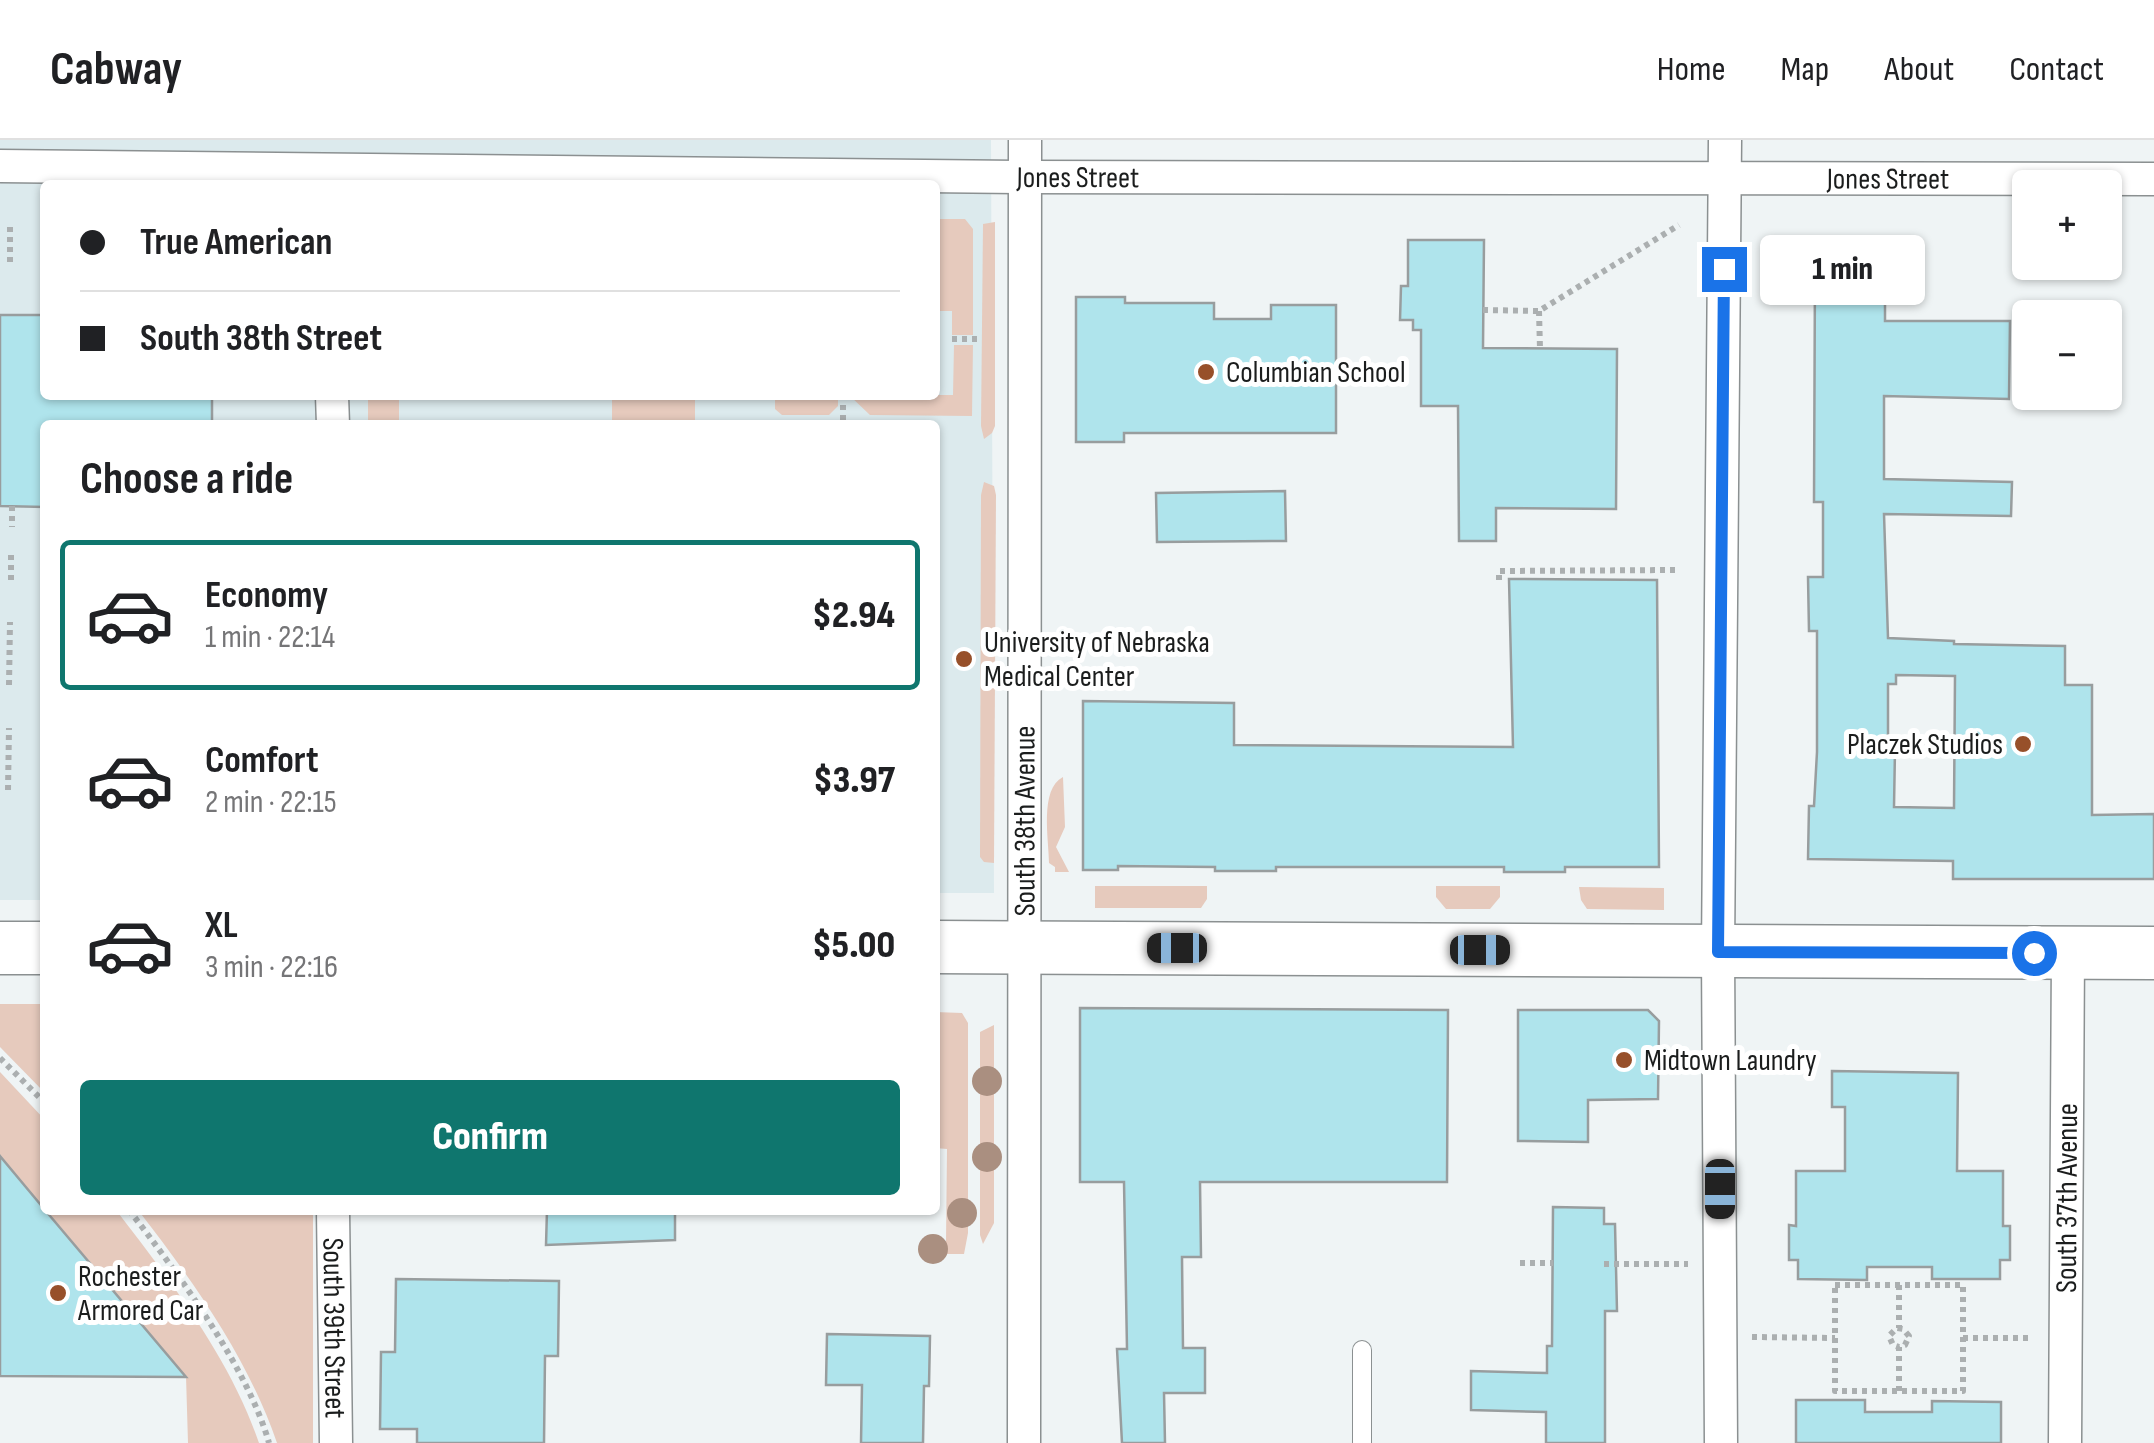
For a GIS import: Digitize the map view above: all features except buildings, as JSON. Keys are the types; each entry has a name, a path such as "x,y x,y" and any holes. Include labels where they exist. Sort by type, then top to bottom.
{"main road":[{"path":"940,947 2154,953"},
{"path":"0,948 40,948"}],"street":[{"name":"South 38th Avenue","path":"1024,140 1024,1443"},
{"path":"1721,1443 1718,952 1725,140"},
{"name":"Jones Street","path":"0,166 333,177 2154,180"},
{"name":"South 37th Avenue","path":"2065,1443 2068,953"},
{"name":"South 39th Street","path":"333,1215 336,1443"}],"lane":[{"path":"1362,1350 1362,1443"}],"path":[{"path":"1483,310 1539,311 1678,225"},
{"path":"10,228 10,265"},
{"path":"1539,311 1540,349"},
{"path":"952,338 978,339"},
{"path":"12,506 12,526"},
{"path":"10,580 11,555"},
{"path":"1499,580 1499,570 1677,570"},
{"path":"9,685 10,622"},
{"path":"8,790 9,728"},
{"path":"0,1058 40,1098"},
{"path":"133,1215 211,1327 243,1384 269,1443"},
{"path":"1520,1264 1553,1263"},
{"path":"1604,1264 1694,1264"},
{"path":"1835,1284 1900,1284 1963,1284 1963,1391 1835,1395 1835,1284"},
{"path":"1900,1284 1900,1328 1909,1336 1905,1345 1893,1345 1889,1336 1900,1328"},
{"path":"1766,1337 1835,1338"},
{"path":"1963,1338 2030,1338"},
{"path":"1899,1391 1900,1346"}],"shaded area":[{"name":"University of Nebraska Medical Center","path":"0,140 991,140 994,893 940,893 940,420 40,420 40,900 0,900"},
{"path":"940,219 965,219 973,229 973,335 952,335 952,311 940,311"},
{"path":"995,222 995,426 984,439 983,224"},
{"path":"954,345 973,345 972,416 870,415 854,400 940,400 940,395 953,395"},
{"path":"368,400 399,400 399,420 368,420"},
{"path":"612,400 695,400 695,420 612,420"},
{"path":"775,400 838,400 838,406 829,415 782,415 775,409"},
{"path":"984,482 994,486 996,495 994,863 984,862 980,857"},
{"path":"1063,777 1065,827 1056,847 1069,872 1055,872 1049,863 1048,803 1056,783"},
{"path":"1095,886 1207,886 1207,899 1201,908 1095,908"},
{"path":"1436,886 1500,886 1500,897 1490,909 1446,909 1436,897"},
{"path":"1579,887 1664,888 1664,910 1587,909"},
{"path":"0,1004 40,1004 40,1088 0,1047"},
{"path":"940,1012 962,1013 968,1023 968,1233 964,1254 925,1254 919,1247 924,1243 946,1242 947,1149 940,1148"},
{"path":"994,1025 994,1223 983,1244 980,1032"},
{"path":"0,1072 40,1115 40,1203 0,1156"},
{"path":"50,1215 120,1215 215,1350 259,1443 188,1443 186,1376"},
{"path":"142,1215 313,1215 313,1443 277,1443 235,1351"}],"place":[{"name":"Columbian School","path":"1206,372"},
{"name":"University of Nebraska Medical Center","path":"964,659"},
{"name":"Placzek Studios","path":"2023,744"},
{"name":"Midtown Laundry","path":"1624,1060"},
{"name":"Rochester Armored Car","path":"58,1293"}],"route":[{"path":"1724,269 1718,952 2034,953"}]}
